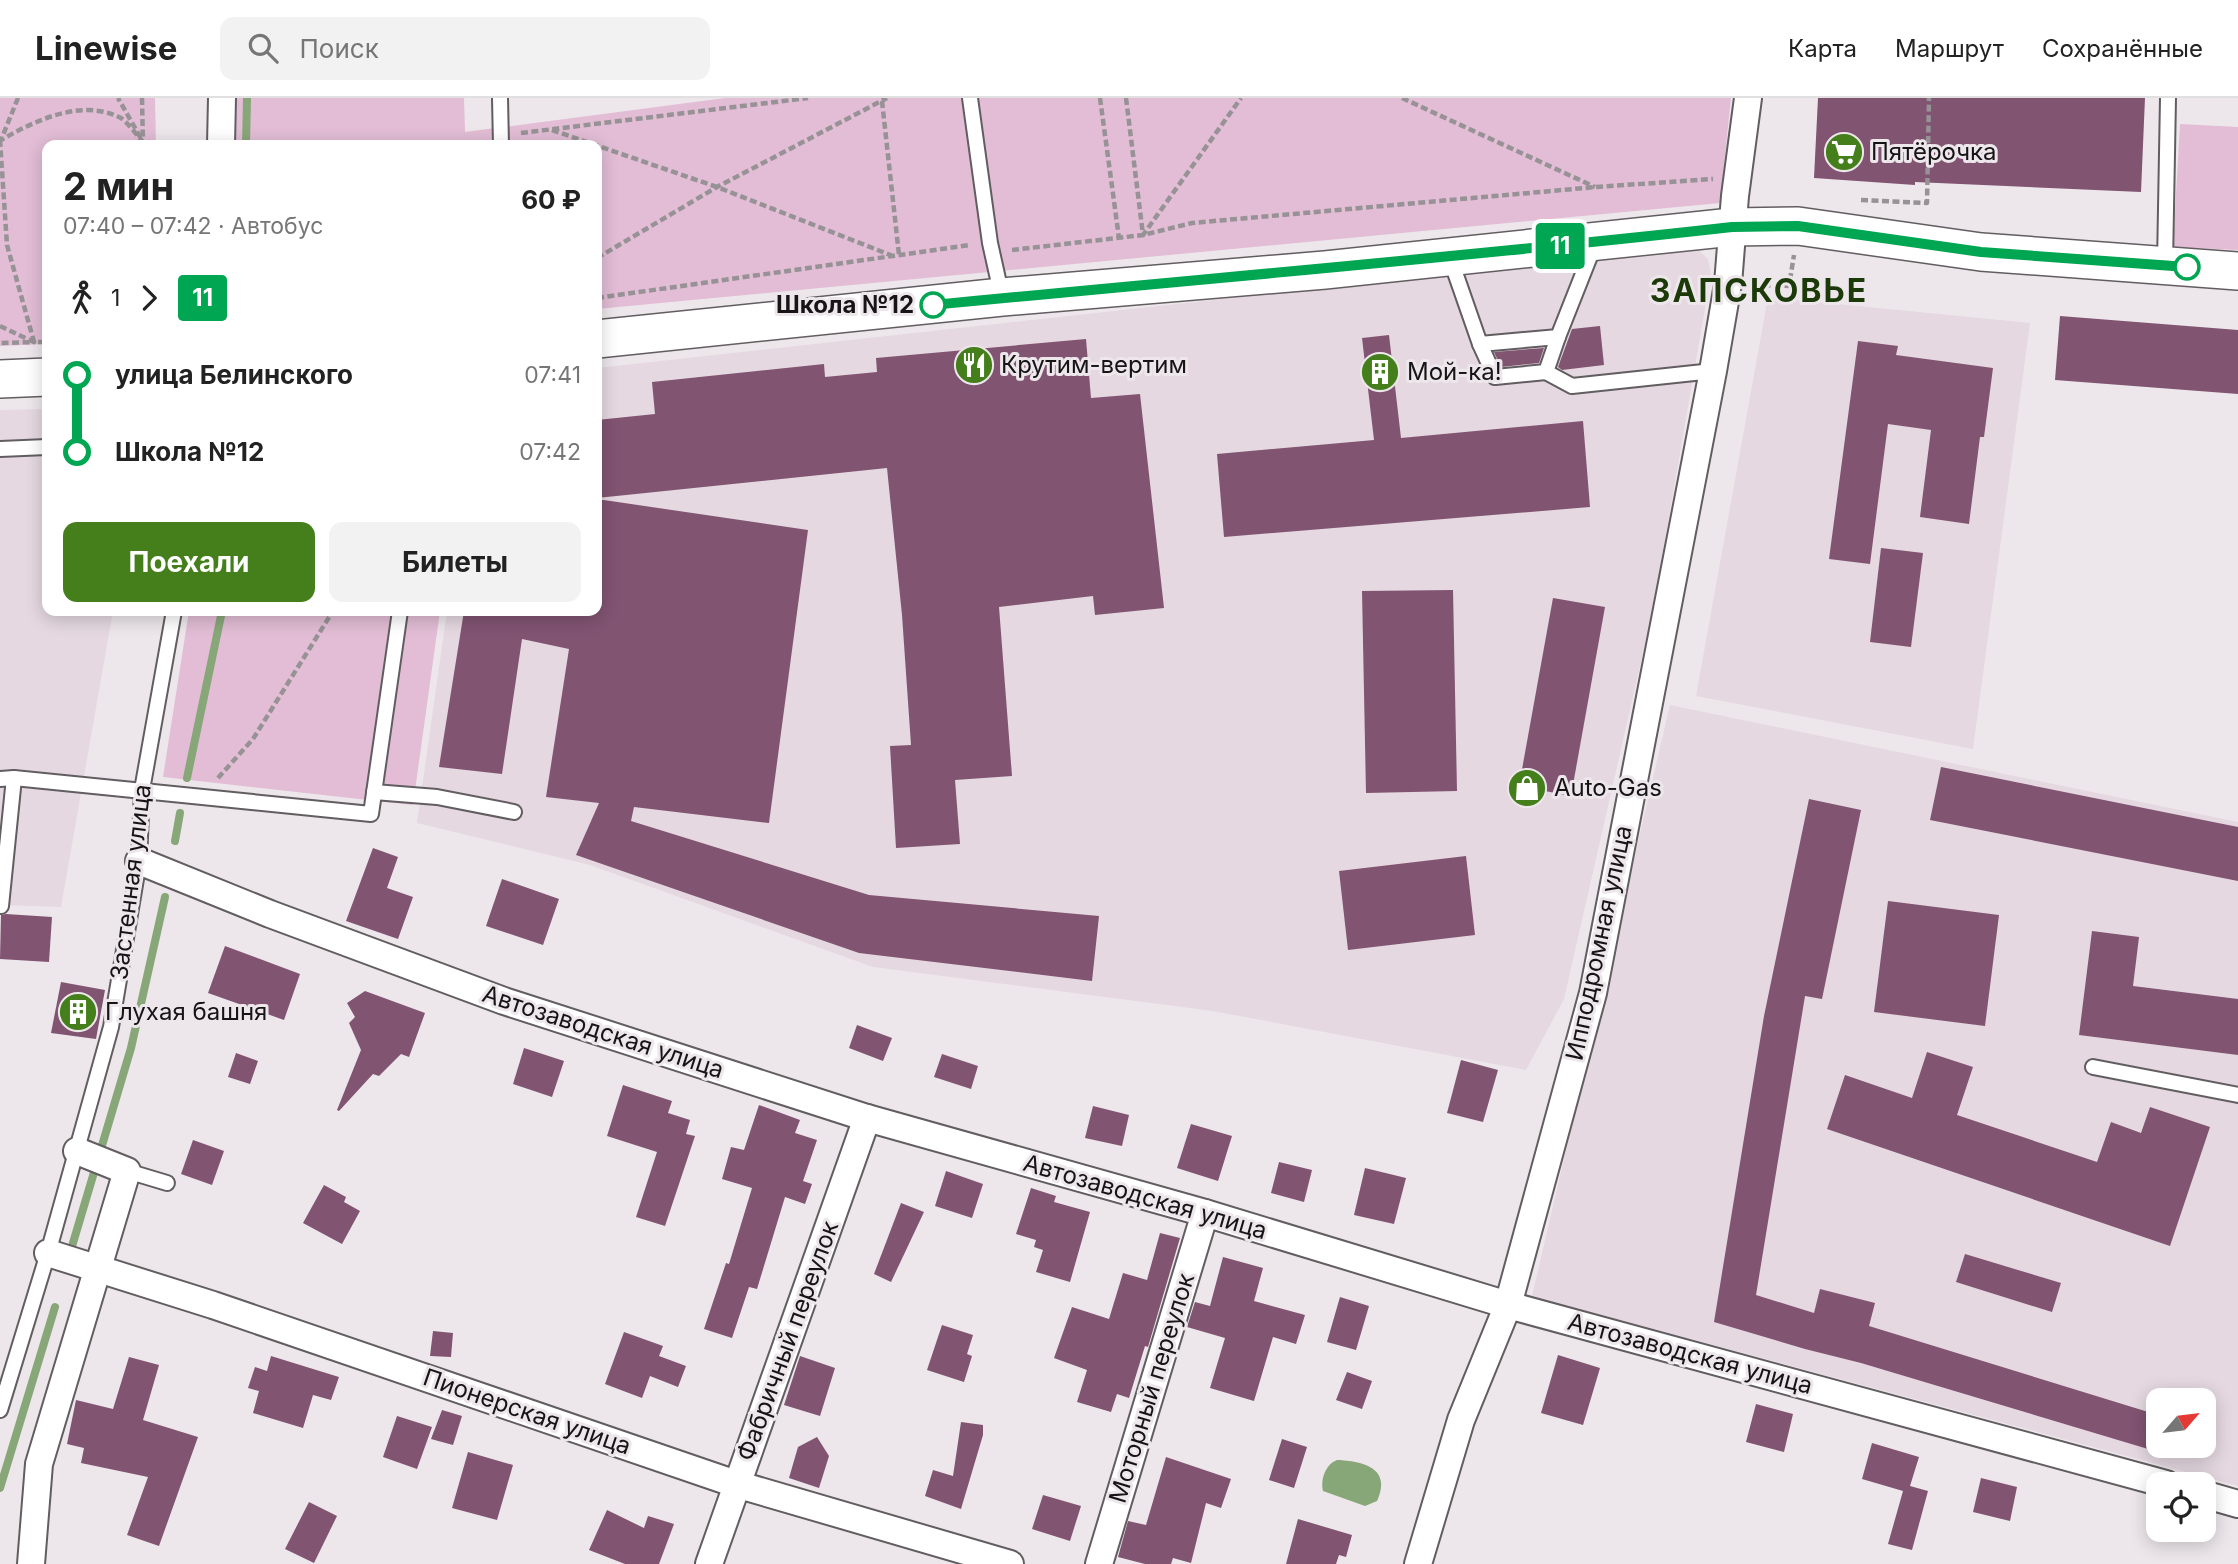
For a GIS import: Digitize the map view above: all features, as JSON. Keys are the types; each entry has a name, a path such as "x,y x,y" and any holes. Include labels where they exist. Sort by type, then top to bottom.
{"main road":[{"path":"602,339 1002,297 1325,270 1595,242 1734,211 1798,226 1981,252 2238,271"},
{"path":"0,379 42,377"}],"street":[{"path":"221,140 222,98"},
{"name":"Ипподромная улица","path":"1418,1564 1461,1420 1508,1305 1593,993 1713,371 1728,284 1748,98"},
{"name":"Автозаводская улица","path":"139,861 270,914 504,1001 867,1118 1205,1213 1508,1305 2146,1479"},
{"name":"Фабричный переулок","path":"709,1564 867,1118"},
{"name":"Застенная улица","path":"31,1564 38,1464 98,1267 100,1160"},
{"name":"Моторный переулок","path":"1099,1564 1205,1213"},
{"name":"Пионерская улица","path":"48,1252 736,1484 1010,1564"},
{"path":"2216,1498 2238,1504"}],"lane":[{"path":"500,98 501,140"},
{"path":"970,98 991,248 1002,297"},
{"path":"2165,265 2168,98"},
{"path":"1546,372 1595,242"},
{"path":"1450,256 1480,344 1496,377 1546,372 1572,386 1713,371"},
{"path":"1480,344 1558,337"},
{"path":"0,449 42,447"},
{"name":"Застенная улица","path":"0,1410 48,1252 100,1160 111,1027 139,861 142,790 173,616"},
{"path":"1,906 7,778 371,814 399,616"},
{"path":"374,792 437,797 514,812"},
{"path":"2093,1067 2238,1095"},
{"path":"100,1160 167,1183"}],"path":[{"path":"18,98 0,140 7,245 34,342"},
{"path":"118,98 141,140"},
{"path":"142,98 143,140"},
{"path":"506,140 552,130 808,98"},
{"path":"1100,98 1119,238"},
{"path":"1126,98 1143,235"},
{"path":"1143,235 1241,98"},
{"path":"1402,98 1595,187"},
{"path":"1860,200 1927,203 1929,98"},
{"path":"602,255 718,187 885,99 897,256"},
{"path":"0,140 52,113 78,105 103,107 122,119 140,140"},
{"path":"552,130 581,140"},
{"path":"602,147 718,187 897,256"},
{"path":"602,297 897,256 1143,235 1192,223 1595,187 1715,178 1734,211"},
{"path":"1728,284 1789,286 1798,226"},
{"path":"0,326 34,342"},
{"path":"0,343 42,342"},
{"path":"201,797 253,738 329,616"}],"shaded area":[{"path":"0,98 155,98 156,140 42,140 42,344 0,346"},
{"path":"228,98 464,98 465,132 725,98 1731,98 1720,203 602,309 602,140 228,140"},
{"path":"2180,124 2238,127 2238,250 2173,247"},
{"path":"1695,247 1708,259 1711,274 1653,609 1564,999 1526,1070 1213,1011 873,967 590,865 417,823 446,616 602,616 602,367"},
{"path":"1768,297 2030,323 1973,749 1696,696"},
{"path":"42,409 42,616 112,616 61,907 0,905 0,410"},
{"path":"188,616 439,616 413,805 163,777"},
{"path":"1670,705 2238,822 2238,1486 2216,1480 2216,1472 2186,1472 1532,1296"},
{"path":"1337,1460 1365,1465 1378,1474 1381,1490 1377,1501 1365,1506 1323,1491 1325,1472"}],"building":[{"path":"1818,98 2145,98 2141,192 1915,182 1915,185 1814,178"},
{"path":"2060,316 2238,330 2238,394 2055,380"},
{"path":"1600,326 1604,365 1562,370 1558,367 1572,329"},
{"path":"1389,335 1401,438 1583,421 1590,507 1224,537 1217,454 1374,440 1362,338"},
{"path":"1086,339 1091,398 1140,394 1164,608 1095,615 1093,596 999,607 1012,776 955,780 960,844 896,848 890,746 911,745 902,615 887,468 602,497 602,419 655,414 652,382 824,364 825,377 877,372 876,358"},
{"path":"1858,341 1898,346 1896,355 1993,368 1984,437 1980,437 1969,524 1920,517 1931,430 1888,424 1870,564 1829,559"},
{"path":"1544,348 1539,363 1501,367 1494,352"},
{"path":"602,500 808,530 769,823 634,807 631,821 869,895 1099,916 1092,981 859,953 576,855 599,803 546,797 569,649 522,639 502,774 439,767 463,616 602,616"},
{"path":"1881,548 1923,553 1911,647 1870,642"},
{"path":"1453,590 1457,791 1366,793 1362,591"},
{"path":"1553,598 1605,607 1571,796 1519,786"},
{"path":"1941,767 2238,827 2238,881 1930,820"},
{"path":"1809,799 1861,810 1822,999 1805,996 1756,1295 1814,1313 1820,1289 1875,1303 1869,1326 2146,1411 2146,1448 1714,1322 1764,1016"},
{"path":"373,848 398,857 387,888 413,897 398,939 346,921"},
{"path":"1466,856 1475,935 1348,950 1339,871"},
{"path":"502,879 559,899 543,945 486,926"},
{"path":"1888,901 1999,915 1985,1026 1874,1012"},
{"path":"1,915 52,917 49,962 0,959"},
{"path":"2092,931 2139,937 2133,986 2238,999 2238,1055 2079,1035"},
{"path":"225,946 300,974 284,1020 208,993"},
{"name":"Глухая башня","path":"61,982 105,990 96,1039 51,1033"},
{"path":"365,991 425,1013 409,1057 401,1054 379,1076 373,1074 339,1111 337,1110 361,1050 349,1023 355,1017 347,1003"},
{"path":"857,1025 892,1038 883,1061 849,1048"},
{"path":"524,1048 564,1061 552,1097 513,1084"},
{"path":"1927,1052 1973,1067 1957,1115 2097,1162 2111,1122 2141,1133 2150,1107 2210,1127 2170,1246 1827,1129 1845,1075 1912,1098"},
{"path":"236,1053 258,1061 250,1084 228,1077"},
{"path":"942,1054 978,1066 971,1089 934,1077"},
{"path":"1461,1060 1498,1070 1483,1122 1447,1113"},
{"path":"623,1085 672,1101 668,1113 690,1120 686,1134 695,1136 665,1226 636,1217 657,1152 607,1136"},
{"path":"759,1105 800,1120 795,1133 817,1140 803,1181 812,1184 805,1204 785,1197 757,1289 749,1287 732,1338 704,1329 726,1263 729,1264 752,1188 722,1179 731,1147 744,1150"},
{"path":"1093,1106 1129,1115 1122,1146 1085,1138"},
{"path":"1191,1124 1232,1136 1218,1181 1177,1168"},
{"path":"193,1140 224,1151 212,1185 181,1174"},
{"path":"1279,1162 1312,1170 1304,1202 1271,1193"},
{"path":"1365,1168 1406,1178 1394,1224 1354,1215"},
{"path":"946,1171 983,1184 972,1218 935,1206"},
{"path":"324,1185 346,1197 344,1202 360,1211 342,1244 303,1223"},
{"path":"1031,1188 1056,1196 1054,1202 1090,1212 1070,1282 1036,1272 1043,1250 1034,1247 1036,1240 1016,1234"},
{"path":"901,1203 924,1212 891,1282 874,1274"},
{"path":"1160,1233 1180,1238 1148,1347 1145,1346 1129,1398 1117,1394 1111,1412 1077,1402 1087,1370 1054,1358 1072,1307 1109,1319 1123,1273 1147,1280"},
{"path":"1965,1254 2061,1283 2052,1312 1956,1282"},
{"path":"1223,1257 1263,1268 1254,1301 1305,1315 1296,1344 1273,1337 1254,1401 1210,1388 1225,1338 1187,1327 1195,1302 1210,1306"},
{"path":"1340,1297 1369,1306 1356,1350 1327,1342"},
{"path":"942,1325 973,1335 967,1354 972,1356 964,1382 927,1370"},
{"path":"433,1331 453,1333 451,1357 430,1356"},
{"path":"624,1332 663,1346 659,1356 686,1366 678,1387 650,1376 642,1398 605,1384"},
{"path":"1558,1355 1600,1368 1583,1425 1541,1413"},
{"path":"271,1356 339,1377 331,1400 313,1395 303,1428 253,1413 259,1391 248,1388 255,1367 267,1371"},
{"path":"800,1356 835,1368 820,1416 784,1405"},
{"path":"129,1357 159,1365 143,1420 198,1437 159,1546 127,1535 148,1477 81,1463 84,1448 67,1444 76,1400 113,1409"},
{"path":"1347,1372 1372,1381 1362,1409 1336,1400"},
{"path":"1756,1404 1793,1414 1784,1452 1746,1442"},
{"path":"442,1410 462,1416 453,1445 431,1439"},
{"path":"397,1416 432,1427 417,1469 383,1457"},
{"path":"961,1422 983,1425 983,1435 961,1509 925,1496 933,1470 953,1476"},
{"path":"817,1437 829,1456 819,1488 789,1478 798,1447"},
{"path":"1282,1439 1307,1447 1294,1488 1269,1480"},
{"path":"1872,1443 1919,1457 1910,1486 1928,1491 1912,1550 1888,1544 1903,1491 1862,1479"},
{"path":"468,1452 513,1465 497,1520 452,1508"},
{"path":"1166,1457 1231,1479 1221,1508 1206,1503 1191,1563 1173,1558 1171,1564 1145,1564 1118,1557 1128,1521 1146,1525"},
{"path":"1981,1478 2017,1487 2010,1521 1973,1512"},
{"path":"1043,1495 1081,1506 1070,1541 1032,1529"},
{"path":"309,1502 337,1516 314,1563 285,1549"},
{"path":"607,1510 644,1528 648,1516 674,1524 659,1564 625,1564 589,1550"},
{"path":"1298,1519 1352,1535 1346,1557 1339,1555 1336,1564 1286,1564"}],"waterway":[{"path":"246,140 247,98"},
{"path":"187,778 221,616"},
{"path":"175,841 180,813"},
{"path":"70,1253 131,1048 165,897"},
{"path":"0,1488 55,1307"}],"bus line":[{"name":"11","path":"933,305 1325,270 1732,227 1798,226 1981,252 2187,267"}],"place":[{"name":"Пятёрочка","path":"1844,152"},
{"name":"Школа №12","path":"933,305"},
{"name":"Крутим-вертим","path":"974,365"},
{"name":"Мой-ка!","path":"1380,372"},
{"name":"Auto-Gas","path":"1527,788"},
{"name":"Глухая башня","path":"78,1012"}],"district":[{"name":"ЗАПСКОВЬЕ","path":"1759,291"}]}
